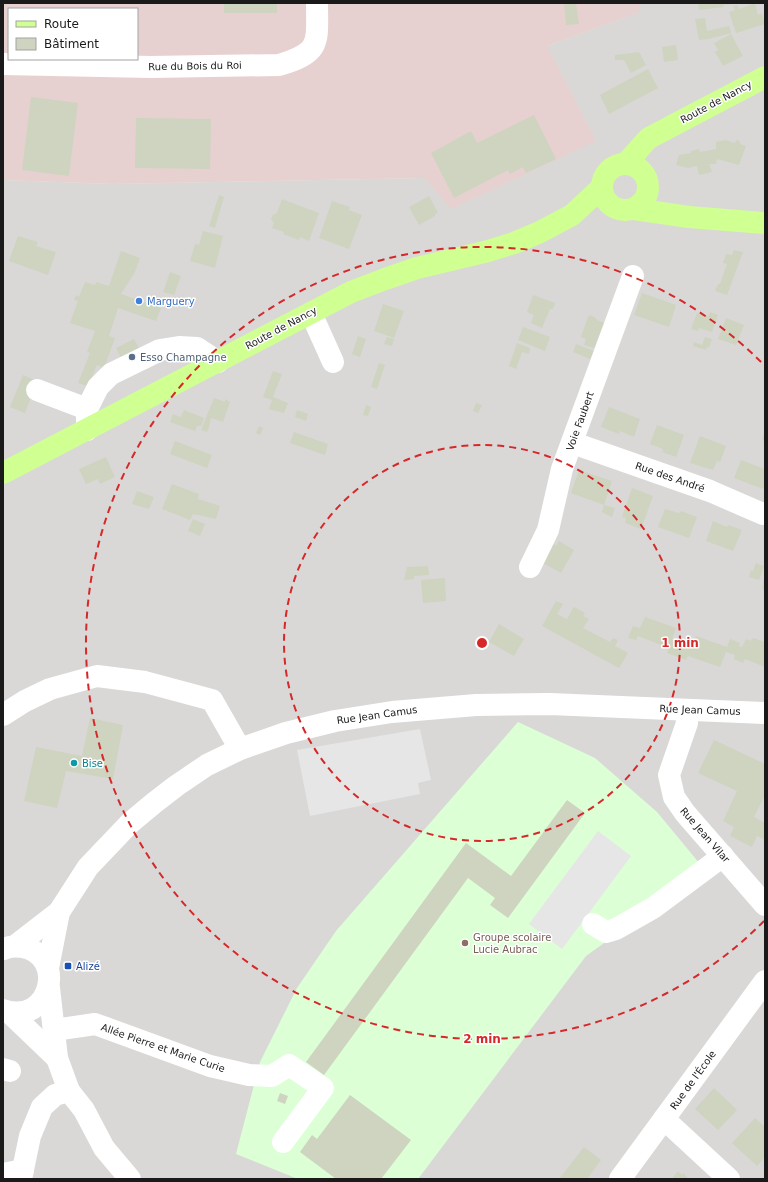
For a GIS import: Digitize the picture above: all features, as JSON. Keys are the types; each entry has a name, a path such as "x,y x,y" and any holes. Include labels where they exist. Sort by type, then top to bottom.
{"main road":[{"name":"Route de Nancy","path":"624,164 632,158 642,144 649,138 765,76"},
{"name":"Route de Nancy","path":"646,182 648,155 658,137 667,128"},
{"path":"689,217 669,208 658,199 637,167 624,164 612,169 604,180 602,187 605,198 612,206 619,209 634,209 689,217 765,223"},
{"path":"634,209 641,205 645,199 646,182"},
{"name":"Route de Nancy","path":"3,473 87,419 218,362 351,292 417,268 488,251 514,243 540,232 572,215 602,187"},
{"name":"Route de Nancy","path":"572,215 612,206"}],"street":[{"name":"Rue du Bois du Roi","path":"3,64 151,67 279,65 297,60 309,52 314,46 317,38 317,3"},
{"name":"Voie Faubert","path":"530,567 548,530 562,469 573,443 634,276"},
{"path":"311,313 333,362"},
{"path":"37,390 87,419 98,387 111,374 160,350 180,347 197,348 218,362"},
{"name":"Rue des André","path":"573,443 710,491 763,514 765,513"},
{"path":"3,715 25,701 50,689 96,676 145,682 212,700 240,749"},
{"name":"Rue Jean Camus","path":"9,948 59,912 88,867 130,823 176,786 207,765 240,749 286,733 335,721 392,712 476,705 550,704 765,713"},
{"name":"Rue Jean Vilar","path":"686,710 687,723 669,775 674,797 685,813 765,905"},
{"path":"593,924 606,932 616,929 653,908 723,856"},
{"name":"Rue Jean Camus","path":"48,978 59,912"},
{"path":"9,948 29,948 40,956 48,978 57,1058 69,1091 84,1110 104,1148 130,1179"},
{"path":"7,1012 25,1012 38,1005 45,998 48,978"},
{"name":"Rue de l'École","path":"620,1179 765,981"},
{"path":"7,1012 57,1058"},
{"name":"Allée Pierre et Marie Curie","path":"54,1030 95,1024 210,1066 249,1075 272,1076 289,1065 324,1088 283,1142"},
{"path":"16,1174 42,1107 55,1096 69,1091"},
{"path":"664,1118 729,1179"}],"shaded area":[{"path":"3,3 640,3 640,12 547,46 596,141 451,209 425,178 113,184 3,180"},
{"path":"640,3 765,3 765,1179 3,1179 3,180 113,184 425,178 547,46 639,12"},
{"name":"Groupe scolaire Lucie Aubrac","path":"518,722 595,758 657,812 705,870 586,956 418,1179 298,1179 236,1154 260,1062 297,988 336,931"},
{"path":"420,729 431,780 418,783 420,794 310,816 297,750"},
{"path":"598,831 631,856 562,949 529,924"}],"building":[{"path":"224,3 277,3 277,13 224,13"},
{"path":"564,3 576,3 579,24 566,25"},
{"path":"698,3 733,4 723,5 724,7 699,10"},
{"path":"755,3 758,15 762,13 765,24 736,33 729,12 735,10 733,6 737,5 739,9"},
{"path":"705,18 707,31 729,26 731,33 699,40 695,19"},
{"path":"731,34 743,56 723,66 715,52 718,50 714,43"},
{"path":"676,45 678,60 664,62 662,47"},
{"path":"639,52 646,65 631,73 624,60 615,60 615,55"},
{"path":"648,69 658,88 609,114 600,95"},
{"path":"31,97 78,103 69,176 22,170"},
{"path":"534,115 556,159 526,173 523,167 510,174 508,170 454,198 431,153 471,131 477,143"},
{"path":"136,118 211,119 210,169 135,168"},
{"path":"725,140 735,143 736,140 740,141 740,144 746,146 739,165 717,159 716,164 709,164 712,172 699,175 697,166 688,168 676,165 679,155 691,153 691,151 699,149 700,152 716,149 716,142"},
{"path":"219,195 224,197 215,228 209,226"},
{"path":"429,196 438,213 419,225 409,207"},
{"path":"282,199 319,213 309,241 300,237 299,240 283,234 284,232 272,228 274,223 271,219 273,215 277,213"},
{"path":"332,201 350,207 349,210 362,215 349,249 319,238"},
{"path":"203,231 223,236 215,268 190,261 195,244 199,245"},
{"path":"18,236 38,242 36,246 56,252 48,275 9,261"},
{"path":"734,250 743,252 727,295 715,291 718,284 720,284 727,264 723,263 726,254 732,255"},
{"path":"121,251 140,258 135,272 121,294 161,308 156,321 118,308 109,336 115,338 104,368 97,365 88,386 78,383 90,353 87,352 95,331 70,323 78,301 74,300 76,295 79,297 85,282 95,285 96,282 109,286"},
{"path":"170,272 181,276 174,295 163,292"},
{"path":"642,293 676,305 669,327 634,315"},
{"path":"533,295 555,303 553,309 550,309 542,328 531,323 534,315 527,312"},
{"path":"383,304 404,311 394,338 374,331"},
{"path":"710,312 718,315 712,332 699,328 698,331 691,329 697,313 708,316"},
{"path":"590,315 604,323 594,348 584,345 586,339 581,337"},
{"path":"726,318 744,325 736,345 718,339"},
{"path":"523,327 550,337 545,351 518,340"},
{"path":"358,336 366,339 360,357 352,354"},
{"path":"387,337 394,339 392,346 384,344"},
{"path":"705,337 712,339 709,348 707,347 706,350 693,346 694,342 702,345"},
{"path":"134,339 145,359 127,369 116,348"},
{"path":"517,343 530,348 529,354 522,352 516,369 509,366"},
{"path":"576,344 594,351 590,359 573,352"},
{"path":"379,363 385,365 377,389 371,387"},
{"path":"273,371 282,374 273,397 288,403 284,413 269,409 272,400 263,397"},
{"path":"23,375 37,381 25,413 10,407"},
{"path":"214,398 225,402 225,399 230,402 223,422 211,418 207,432 201,430"},
{"path":"476,403 482,405 478,413 473,411"},
{"path":"366,405 371,407 368,416 363,415"},
{"path":"609,407 640,419 634,437 620,431 619,434 601,427"},
{"path":"184,410 204,418 201,426 197,426 195,431 170,422 173,414 181,417"},
{"path":"297,410 308,414 306,421 295,417"},
{"path":"657,425 684,435 676,457 662,452 663,449 650,444"},
{"path":"259,426 263,428 260,435 256,433"},
{"path":"765,431 765,441 762,440"},
{"path":"294,432 328,444 325,455 290,443"},
{"path":"700,436 726,446 720,462 717,461 713,470 690,463"},
{"path":"175,441 212,455 207,468 170,454"},
{"path":"106,457 115,477 100,484 98,479 86,484 79,469"},
{"path":"741,460 765,469 765,483 763,489 734,478"},
{"path":"579,470 612,481 604,505 571,493"},
{"path":"172,484 199,494 198,499 220,506 216,519 193,514 190,520 162,509"},
{"path":"632,488 653,496 641,529 625,523 626,518 622,517"},
{"path":"137,491 154,497 149,509 132,504"},
{"path":"604,505 615,508 612,517 602,512"},
{"path":"665,509 679,513 681,511 697,517 689,538 658,527"},
{"path":"193,519 205,524 200,536 188,531"},
{"path":"713,521 727,527 728,525 742,530 733,551 706,541"},
{"path":"559,541 574,550 561,573 543,563 554,544 556,546"},
{"path":"756,563 764,566 759,580 749,577 751,570 753,571"},
{"path":"428,566 429,575 414,576 414,579 404,580 407,567"},
{"path":"445,578 446,601 423,603 421,580"},
{"path":"764,578 765,579 765,590 762,589"},
{"path":"556,601 563,604 557,614 567,619 574,607 585,613 583,616 589,619 583,628 610,642 613,638 618,640 615,646 628,653 619,668 542,626"},
{"path":"645,617 676,628 672,640 691,647 696,636 727,647 730,639 740,643 739,646 742,647 746,639 751,641 753,638 765,642 765,667 745,659 743,663 734,659 735,655 726,652 720,667 688,656 686,660 667,653 669,648 638,636 636,640 628,638 633,626 640,628"},
{"path":"499,624 524,639 514,656 489,642"},
{"name":"Bise","path":"90,718 123,725 113,779 66,771 57,808 24,801 36,747 82,756"},
{"path":"714,740 765,764 765,798 764,797 754,817 765,823 765,840 757,836 752,847 730,836 734,827 723,821 737,791 698,773"},
{"path":"567,800 585,813 508,918 490,905 495,898 468,878 324,1075 306,1062 466,843 511,876"},
{"path":"714,1088 737,1110 718,1130 695,1109"},
{"path":"280,1093 288,1096 285,1104 277,1101"},
{"path":"350,1095 411,1140 381,1179 336,1179 300,1152 312,1135 317,1139"},
{"path":"755,1118 765,1127 765,1157 757,1166 732,1143"},
{"path":"584,1147 601,1160 587,1179 559,1179"},
{"path":"678,1171 682,1175 683,1173 689,1179 674,1179 673,1177"}],"place":[{"name":"Marguery","path":"139,301"},
{"name":"Esso Champagne","path":"132,357"},
{"name":"Bise","path":"74,763"},
{"name":"Groupe scolaire Lucie Aubrac","path":"465,943"},
{"name":"Alizé","path":"68,966"}]}
